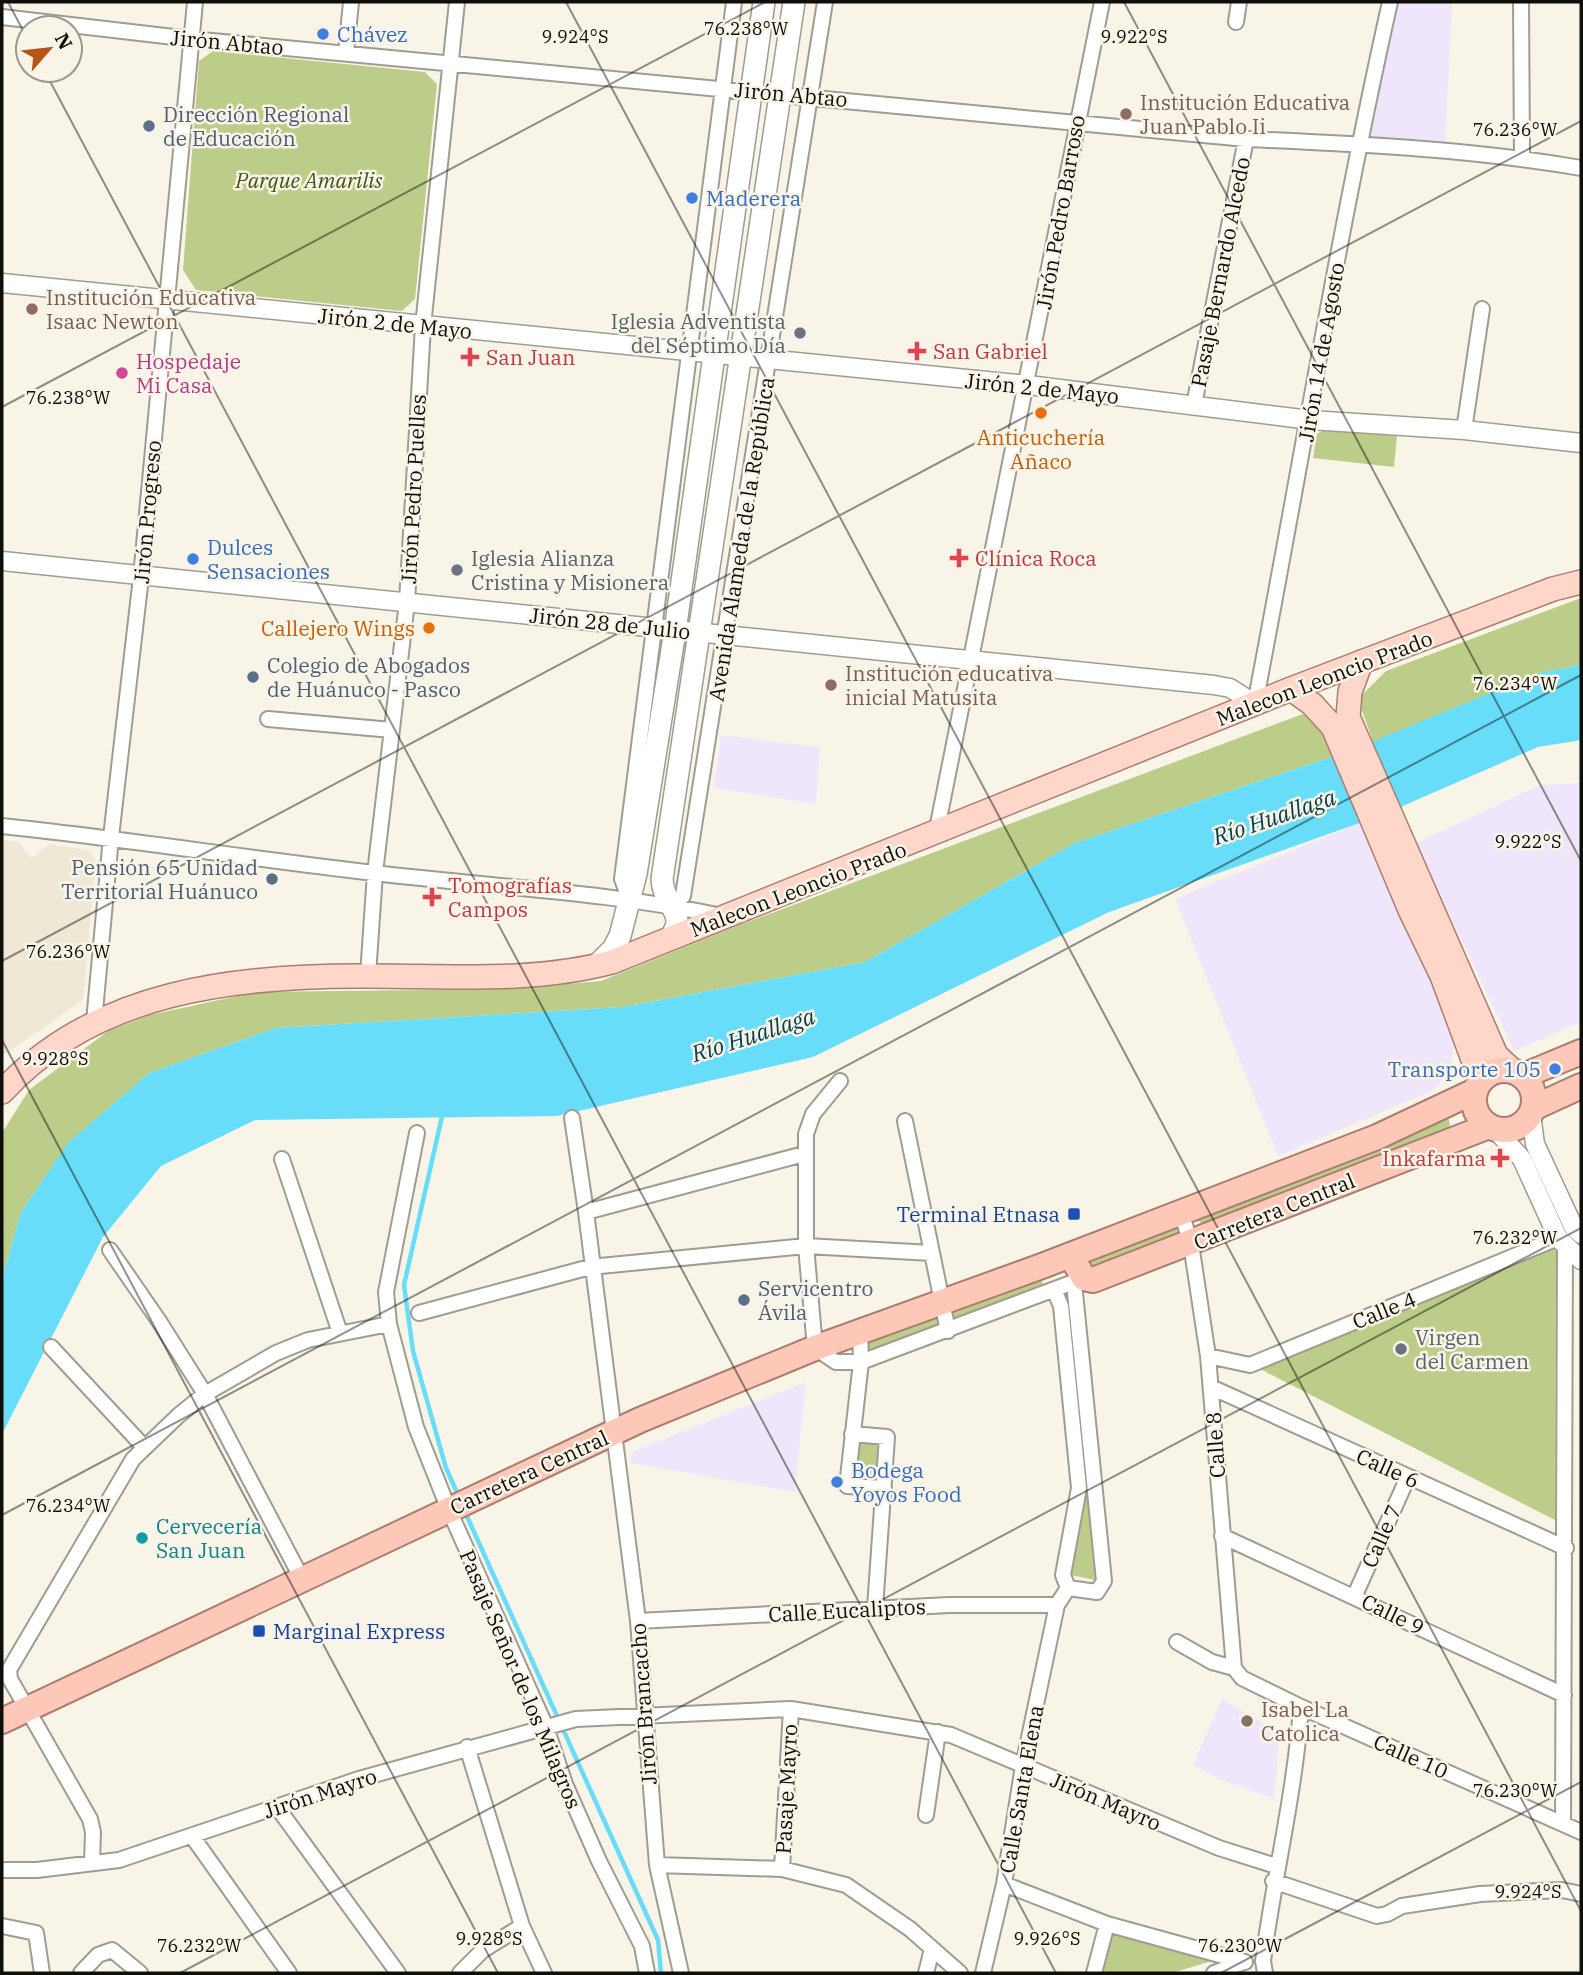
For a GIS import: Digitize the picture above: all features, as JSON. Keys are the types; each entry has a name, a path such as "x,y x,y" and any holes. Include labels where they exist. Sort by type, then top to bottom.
{"highway":[{"path":"1581,1052 1518,1074 1501,1070 1478,1086 1476,1111 1492,1128 1516,1128 1532,1111 1581,1086"},
{"path":"1518,1074 1534,1097 1532,1111"},
{"name":"Carretera Central","path":"2,1721 612,1433 815,1348 1070,1255 1377,1137 1478,1086"},
{"name":"Carretera Central","path":"1079,1281 1093,1280 1191,1244 1492,1128"},
{"path":"1070,1255 1079,1281"}],"main road":[{"path":"596,966 613,949 620,936 629,898 675,631 764,2"},
{"name":"Avenida Alameda de la República","path":"669,939 678,928 679,919 664,895 662,879 794,2"},
{"name":"Malecon Leoncio Prado","path":"2,1092 44,1054 94,1022 128,1008 232,983 368,975 523,977 596,966 936,834 1291,689 1553,589 1581,582"},
{"path":"1341,722 1361,662"},
{"path":"1291,689 1341,722 1420,908 1496,1055 1518,1074"},
{"path":"1420,908 1478,1086"}],"street":[{"name":"Jirón Progreso","path":"94,1022 111,838 141,576 195,2"},
{"path":"346,53 351,2"},
{"name":"Jirón Pedro Puelles","path":"368,975 375,873 407,602 423,326 457,2"},
{"path":"629,898 622,879 734,2"},
{"name":"Avenida Alameda de la República","path":"672,906 683,896 825,2"},
{"name":"Jirón Pedro Barroso","path":"936,834 1028,386 1076,121 1102,2"},
{"path":"1236,22 1239,2"},
{"name":"Jirón 14 de Agosto","path":"1255,704 1310,420 1358,144 1390,2"},
{"path":"1521,2 1522,158"},
{"name":"Jirón Abtao","path":"2,17 191,39 1246,139 1358,144 1522,158 1581,168"},
{"name":"Pasaje Bernardo Alcedo","path":"1195,405 1246,139"},
{"name":"Jirón 2 de Mayo","path":"2,283 1028,386 1310,420 1464,430 1581,443"},
{"path":"1464,430 1482,309"},
{"name":"Jirón 28 de Julio","path":"2,561 1213,685 1230,688 1255,704"},
{"path":"268,719 392,730"},
{"path":"2,826 375,873 629,898 727,916"},
{"path":"840,1081 813,1114 806,1134 804,1154 807,1246 815,1348 836,1362 860,1362 1079,1281 1104,1581 1097,1592 1068,1588"},
{"path":"1532,1111 1535,1144 1579,1229"},
{"name":"Jirón Brancacho","path":"572,1118 638,1621 643,1716 657,1865 681,1973"},
{"path":"905,1121 948,1331"},
{"path":"1492,1128 1522,1159 1561,1242 1581,1260"},
{"name":"Pasaje Señor de los Milagros","path":"417,1133 386,1292 389,1324 416,1427 548,1726 565,1784 599,1861 642,1946 647,1973"},
{"path":"586,1212 804,1154"},
{"path":"282,1159 340,1334"},
{"name":"Calle 8","path":"1181,1212 1191,1244 1208,1356 1222,1536 1238,1673"},
{"path":"1561,1242 1566,1548 1563,1824"},
{"name":"Calle 4","path":"1208,1356 1250,1365 1561,1242"},
{"path":"419,1313 590,1267 807,1246 932,1253"},
{"path":"110,1250 205,1394 302,1579"},
{"path":"1055,1292 1061,1306 1079,1488 1063,1575 1068,1588"},
{"path":"92,1862 93,1832 90,1819 28,1707 6,1676 9,1670 133,1458 144,1447 205,1394 276,1353 308,1340 389,1324"},
{"path":"860,1331 860,1362 847,1486 884,1488"},
{"path":"51,1347 144,1447"},
{"name":"Calle 6","path":"1211,1387 1566,1548"},
{"path":"852,1434 887,1437 874,1608"},
{"name":"Calle 7","path":"1355,1595 1408,1477"},
{"name":"Calle 9","path":"1222,1536 1355,1595 1564,1695"},
{"path":"1057,1605 1068,1588"},
{"name":"Calle Eucaliptos","path":"638,1621 874,1608 1057,1605"},
{"name":"Calle Santa Elena","path":"983,1973 1004,1884 1023,1766 1057,1605"},
{"name":"Calle 10","path":"1177,1643 1301,1707 1581,1832"},
{"path":"1004,1884 1107,1924 1264,1967 1273,1881 1291,1790 1301,1707"},
{"name":"Jirón Mayro","path":"2,1870 37,1870 119,1860 467,1747 576,1719 791,1709 938,1732 1219,1848 1276,1866"},
{"name":"Pasaje Mayro","path":"782,1869 791,1709"},
{"path":"926,1815 938,1732"},
{"path":"467,1747 522,1926 544,1973"},
{"path":"277,1807 398,1973"},
{"path":"192,1836 289,1973"},
{"path":"657,1865 782,1869 846,1885 910,1929 960,1973"},
{"path":"1273,1881 1377,1916 1402,1906 1480,1894 1563,1890 1581,1894"},
{"path":"1094,1973 1107,1924"},
{"path":"2,1926 36,1933 42,1973"},
{"path":"460,1973 483,1950 522,1926"},
{"path":"926,1973 932,1949"},
{"path":"81,1973 98,1955 112,1950 140,1973"},
{"path":"1213,1973 1245,1962"}],"shaded area":[{"path":"1397,2 1452,2 1445,150 1375,142 1367,132"},
{"path":"721,735 820,747 816,804 714,788"},
{"path":"1581,783 1581,1022 1514,1051 1416,843 1540,785"},
{"path":"1359,823 1445,1001 1456,1035 1450,1070 1434,1090 1278,1156 1175,899"},
{"path":"2,840 18,842 32,858 49,844 90,851 96,861 83,1000 2,1056"},
{"path":"806,1382 795,1492 630,1463 632,1452"},
{"path":"1222,1699 1280,1733 1274,1799 1217,1778 1193,1765"}],"green space":[{"name":"Parque Amarilis","path":"213,51 425,72 437,84 415,299 402,311 196,290 183,270 199,61"},
{"path":"1327,428 1397,436 1394,467 1313,458 1317,434"},
{"path":"1581,598 1581,665 1539,673 1373,742 1358,699 1386,671"},
{"path":"1303,714 1324,727 1337,755 1075,843 865,962 623,1007 276,1028 149,1073 68,1144 21,1212 2,1279 2,1133 29,1090 108,1031 150,1015 256,992 507,989 601,981 737,926"},
{"path":"1448,1117 1451,1129 1206,1226 1197,1220 1380,1148"},
{"path":"1177,1226 1180,1235 1093,1271 1085,1260"},
{"path":"1556,1248 1555,1520 1260,1369"},
{"path":"1040,1277 1045,1289 955,1322 952,1309"},
{"path":"941,1314 942,1328 866,1355 866,1343"},
{"path":"855,1441 880,1444 877,1481 852,1478"},
{"path":"1085,1493 1089,1505 1095,1580 1066,1574"},
{"path":"1114,1931 1215,1960 1172,1973 1099,1973"}],"water":[{"name":"Río Huallaga","path":"1581,665 1581,740 1538,747 1382,815 1109,912 813,1057 557,1116 255,1120 161,1166 103,1237 2,1434 2,1279 21,1212 68,1143 149,1073 276,1028 623,1007 865,962 1075,843 1352,750 1539,673"}],"waterway":[{"path":"443,1112 404,1285 413,1351 446,1468 459,1497"},
{"path":"465,1512 658,1940 661,1973"}],"place":[{"name":"Chávez","path":"323,34"},
{"name":"Institución Educativa Juan Pablo Ii","path":"1126,114"},
{"name":"Dirección Regional de Educación","path":"149,126"},
{"name":"Maderera","path":"692,198"},
{"name":"Institución Educativa Isaac Newton","path":"32,309"},
{"name":"Iglesia Adventista del Séptimo Día","path":"800,333"},
{"name":"San Gabriel","path":"917,351"},
{"name":"San Juan","path":"470,357"},
{"name":"Hospedaje Mi Casa","path":"122,373"},
{"name":"Anticuchería Añaco","path":"1041,413"},
{"name":"Clínica Roca","path":"959,558"},
{"name":"Dulces Sensaciones","path":"193,559"},
{"name":"Iglesia Alianza Cristina y Misionera","path":"457,570"},
{"name":"Callejero Wings","path":"429,628"},
{"name":"Colegio de Abogados de Huánuco - Pasco","path":"253,677"},
{"name":"Institución educativa inicial Matusita","path":"831,685"},
{"name":"Pensión 65 Unidad Territorial Huánuco","path":"272,879"},
{"name":"Tomografías Campos","path":"432,897"},
{"name":"Transporte 105","path":"1555,1069"},
{"name":"Inkafarma","path":"1500,1158"},
{"name":"Terminal Etnasa","path":"1074,1214"},
{"name":"Servicentro Ávila","path":"744,1300"},
{"name":"Virgen del Carmen","path":"1401,1349"},
{"name":"Bodega Yoyos Food","path":"837,1482"},
{"name":"Cervecería San Juan","path":"142,1538"},
{"name":"Marginal Express","path":"259,1631"},
{"name":"Isabel La Catolica","path":"1247,1721"}]}
